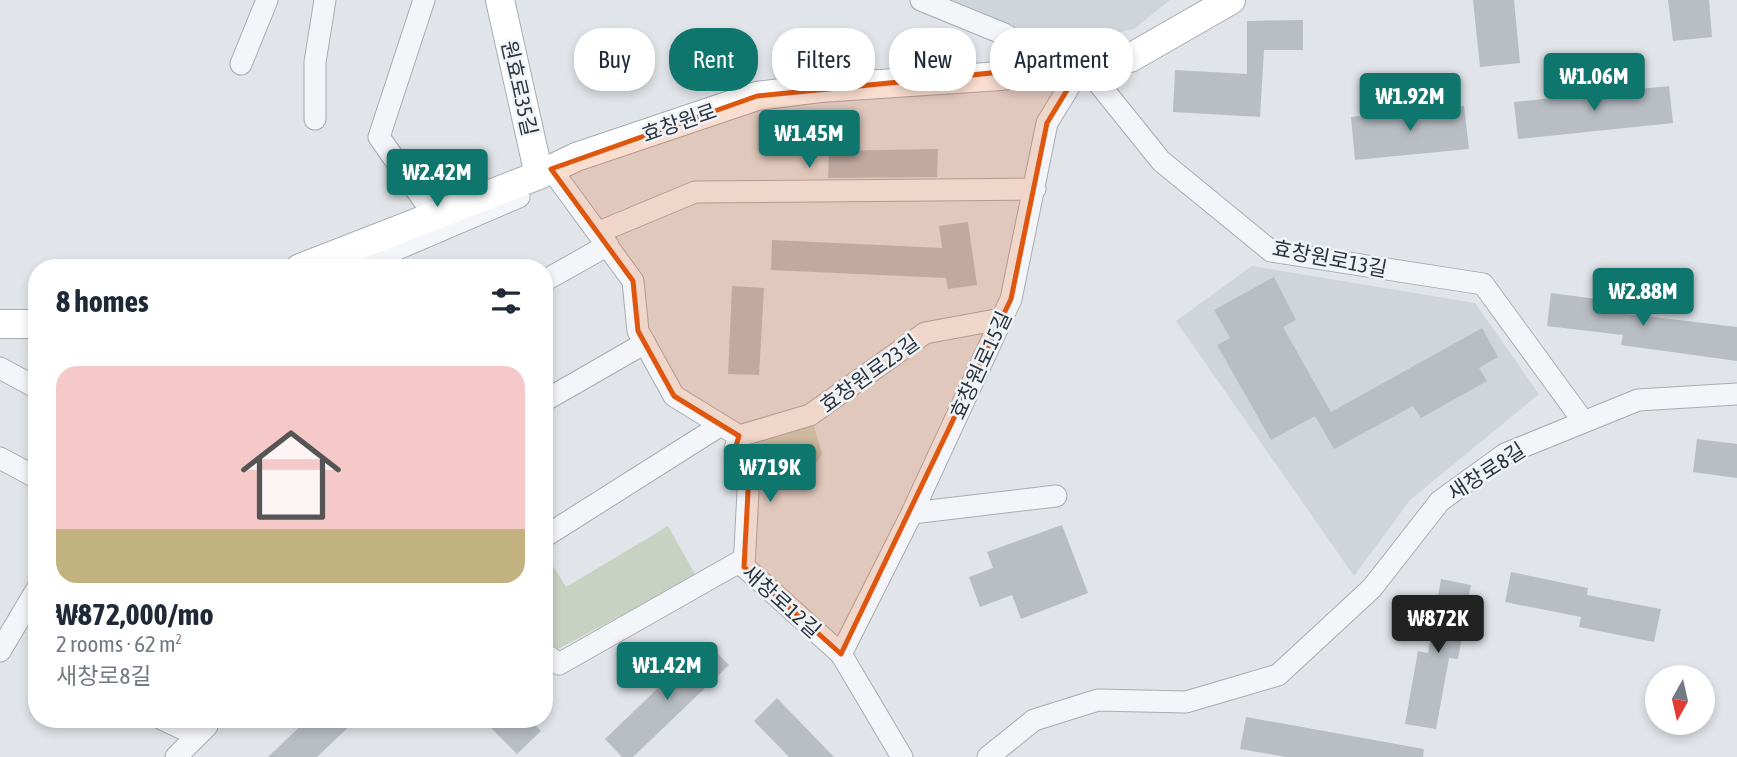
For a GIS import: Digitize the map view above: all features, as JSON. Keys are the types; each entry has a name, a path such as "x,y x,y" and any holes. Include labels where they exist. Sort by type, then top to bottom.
{"street":[{"path":"241,64 267,0"},
{"path":"315,119 315,62 325,0"},
{"path":"424,0 379,137 434,215"},
{"name":"원효로35길","path":"500,0 545,172"},
{"name":"효창원로13길","path":"921,0 990,28"},
{"name":"효창원로","path":"1133,56 1231,0"},
{"name":"효창원로","path":"323,259 545,172 576,157 757,96 990,77"},
{"name":"효창원로15길","path":"841,654 912,513 1011,299 1047,123 1060,91"},
{"name":"효창원로13길","path":"1094,91 1161,161 1271,251 1483,284 1583,421"},
{"path":"374,259 524,195 545,172 604,238 633,281 638,331 674,396 730,431 735,449 749,473 744,567"},
{"path":"553,275 604,238 695,192 1035,189"},
{"name":"효창원로23길","path":"553,532 730,431 810,415 925,332 1001,319"},
{"path":"0,324 28,324"},
{"path":"553,396 645,344"},
{"path":"0,368 28,383"},
{"name":"새창로8길","path":"988,757 1034,720 1098,700 1186,702 1278,675 1372,588 1440,501 1505,454 1638,400 1737,394"},
{"path":"0,458 28,473"},
{"path":"912,513 1056,496"},
{"name":"새창로12길","path":"553,660 559,664 739,562 841,654 902,757"},
{"path":"0,651 28,604"},
{"path":"176,757 200,728"}],"highlighted area":[{"path":"1083,64 1047,123 1011,299 841,654 744,567 749,473 735,449 739,436 674,396 638,331 633,281 551,169 757,96"}],"shaded area":[{"path":"946,0 1170,0 1133,29 1017,28"},
{"path":"1252,266 1475,303 1539,394 1410,500 1354,576 1176,321"}],"green space":[{"path":"812,419 822,454 810,472 760,475 745,447 746,439"},
{"path":"668,526 696,576 556,650 553,648 553,566 566,587"}],"building":[{"path":"1473,0 1514,0 1520,63 1480,67"},
{"path":"1668,0 1709,0 1712,37 1673,41"},
{"path":"1303,20 1303,50 1264,50 1260,117 1173,112 1175,70 1247,74 1247,21"},
{"path":"1669,86 1673,123 1518,139 1514,102"},
{"path":"1464,106 1469,149 1355,160 1351,117"},
{"path":"938,149 937,177 828,178 829,151"},
{"path":"968,222 977,285 948,289 946,278 771,270 772,240 942,248 939,226"},
{"path":"1274,277 1296,320 1283,327 1331,412 1482,328 1498,357 1479,368 1487,381 1421,418 1413,406 1334,449 1315,416 1271,440 1217,345 1230,338 1214,310"},
{"path":"732,286 764,288 759,375 728,374"},
{"path":"1551,293 1620,302 1619,313 1737,327 1737,361 1621,345 1623,335 1547,326"},
{"path":"1697,439 1737,444 1737,478 1693,472"},
{"path":"1062,525 1088,593 1021,619 1012,595 980,607 969,577 993,568 987,552"},
{"path":"1511,572 1588,588 1587,595 1661,609 1654,642 1579,627 1581,617 1505,602"},
{"path":"1441,579 1471,585 1458,659 1449,658 1436,729 1405,724 1418,651 1428,653"},
{"path":"706,642 729,665 633,757 622,757 605,739"},
{"path":"777,698 834,757 789,757 754,721"},
{"path":"1246,717 1424,749 1423,757 1286,757 1240,749"},
{"path":"299,728 348,728 317,757 268,757"},
{"path":"491,728 538,728 541,731 517,754"}]}
